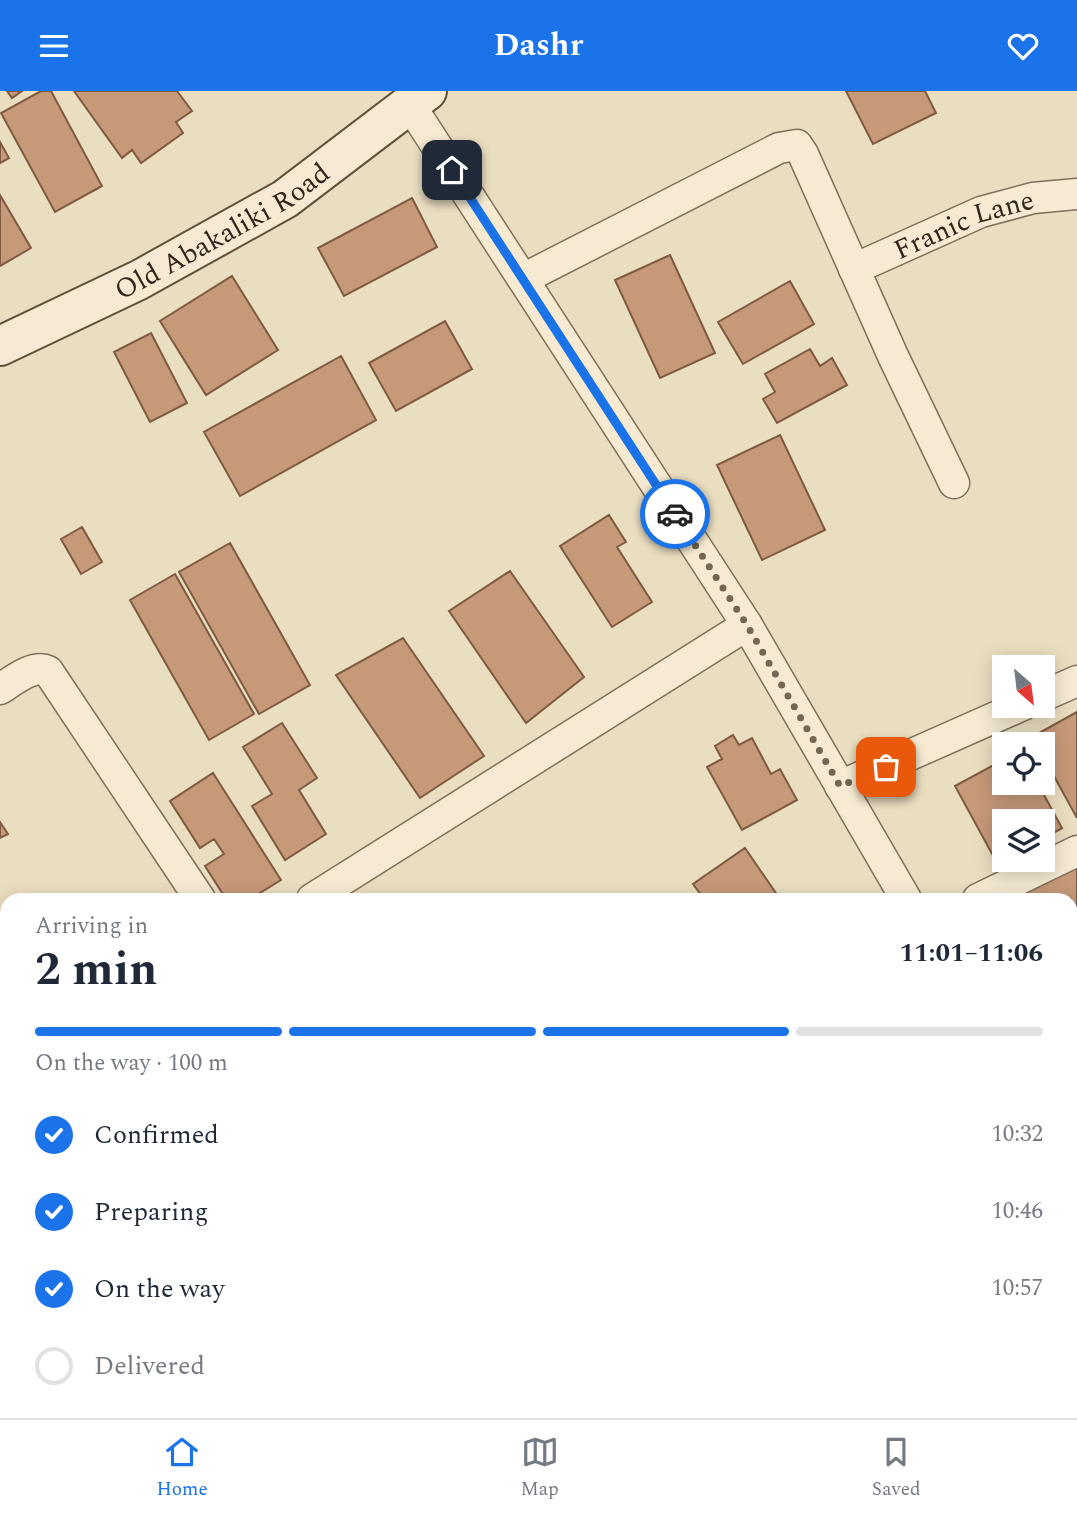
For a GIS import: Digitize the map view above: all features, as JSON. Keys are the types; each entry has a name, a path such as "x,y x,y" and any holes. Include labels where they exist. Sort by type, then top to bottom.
{"main road":[{"name":"Old Abakaliki Road","path":"0,346 139,280 285,199 418,98"}],"street":[{"path":"418,98 523,279 747,625 902,893"},
{"path":"523,279 779,148 797,145 954,482"},
{"name":"Franic Lane","path":"855,269 981,212 1033,198 1077,194"},
{"path":"322,893 747,625"},
{"path":"0,689 33,670 44,668 48,671 196,893"},
{"path":"1055,691 1077,681"},
{"path":"840,786 994,718"},
{"path":"990,893 1077,851"}],"building":[{"path":"7,91 22,91 12,98"},
{"path":"41,91 51,91 102,186 55,212 1,113"},
{"path":"74,91 177,91 192,111 176,122 183,133 141,163 132,150 122,158"},
{"path":"846,91 925,91 936,113 873,144"},
{"path":"0,142 9,158 0,163"},
{"path":"0,195 31,248 0,266"},
{"path":"412,198 437,247 344,296 318,248"},
{"path":"670,255 715,353 660,378 615,280"},
{"path":"232,276 278,350 206,395 160,321"},
{"path":"790,281 814,324 743,364 718,322"},
{"path":"445,321 472,369 396,411 369,363"},
{"path":"151,333 187,403 150,422 114,352"},
{"path":"810,349 820,366 832,358 847,385 777,423 763,399 775,392 765,374"},
{"path":"341,356 376,420 240,496 204,432"},
{"path":"780,435 825,530 762,560 717,465"},
{"path":"609,515 626,542 617,547 652,602 612,627 560,546"},
{"path":"82,527 102,562 81,574 61,539"},
{"path":"230,543 310,685 259,714 179,572"},
{"path":"510,571 584,677 526,723 449,611"},
{"path":"175,574 254,714 209,740 130,600"},
{"path":"403,638 484,756 420,798 336,675"},
{"path":"1077,712 1077,818 1055,778 1055,732 1041,732"},
{"path":"282,723 317,778 299,790 326,834 285,860 252,806 272,794 243,747"},
{"path":"733,735 739,745 752,738 771,774 780,769 797,800 742,830 707,767 722,759 715,746"},
{"path":"992,766 992,795 1044,795 1052,809 992,809 992,854 955,786"},
{"path":"213,773 281,880 260,893 222,893 205,866 224,854 214,839 200,848 170,801"},
{"path":"1055,815 1062,828 1055,832"},
{"path":"0,822 8,834 0,838"},
{"path":"745,848 776,893 700,893 693,884"},
{"path":"1077,862 1077,893 1027,893 1024,888"}],"way so far":[{"path":"675,514 747,625 840,786 886,767"}],"route":[{"path":"452,170 675,514"}]}
